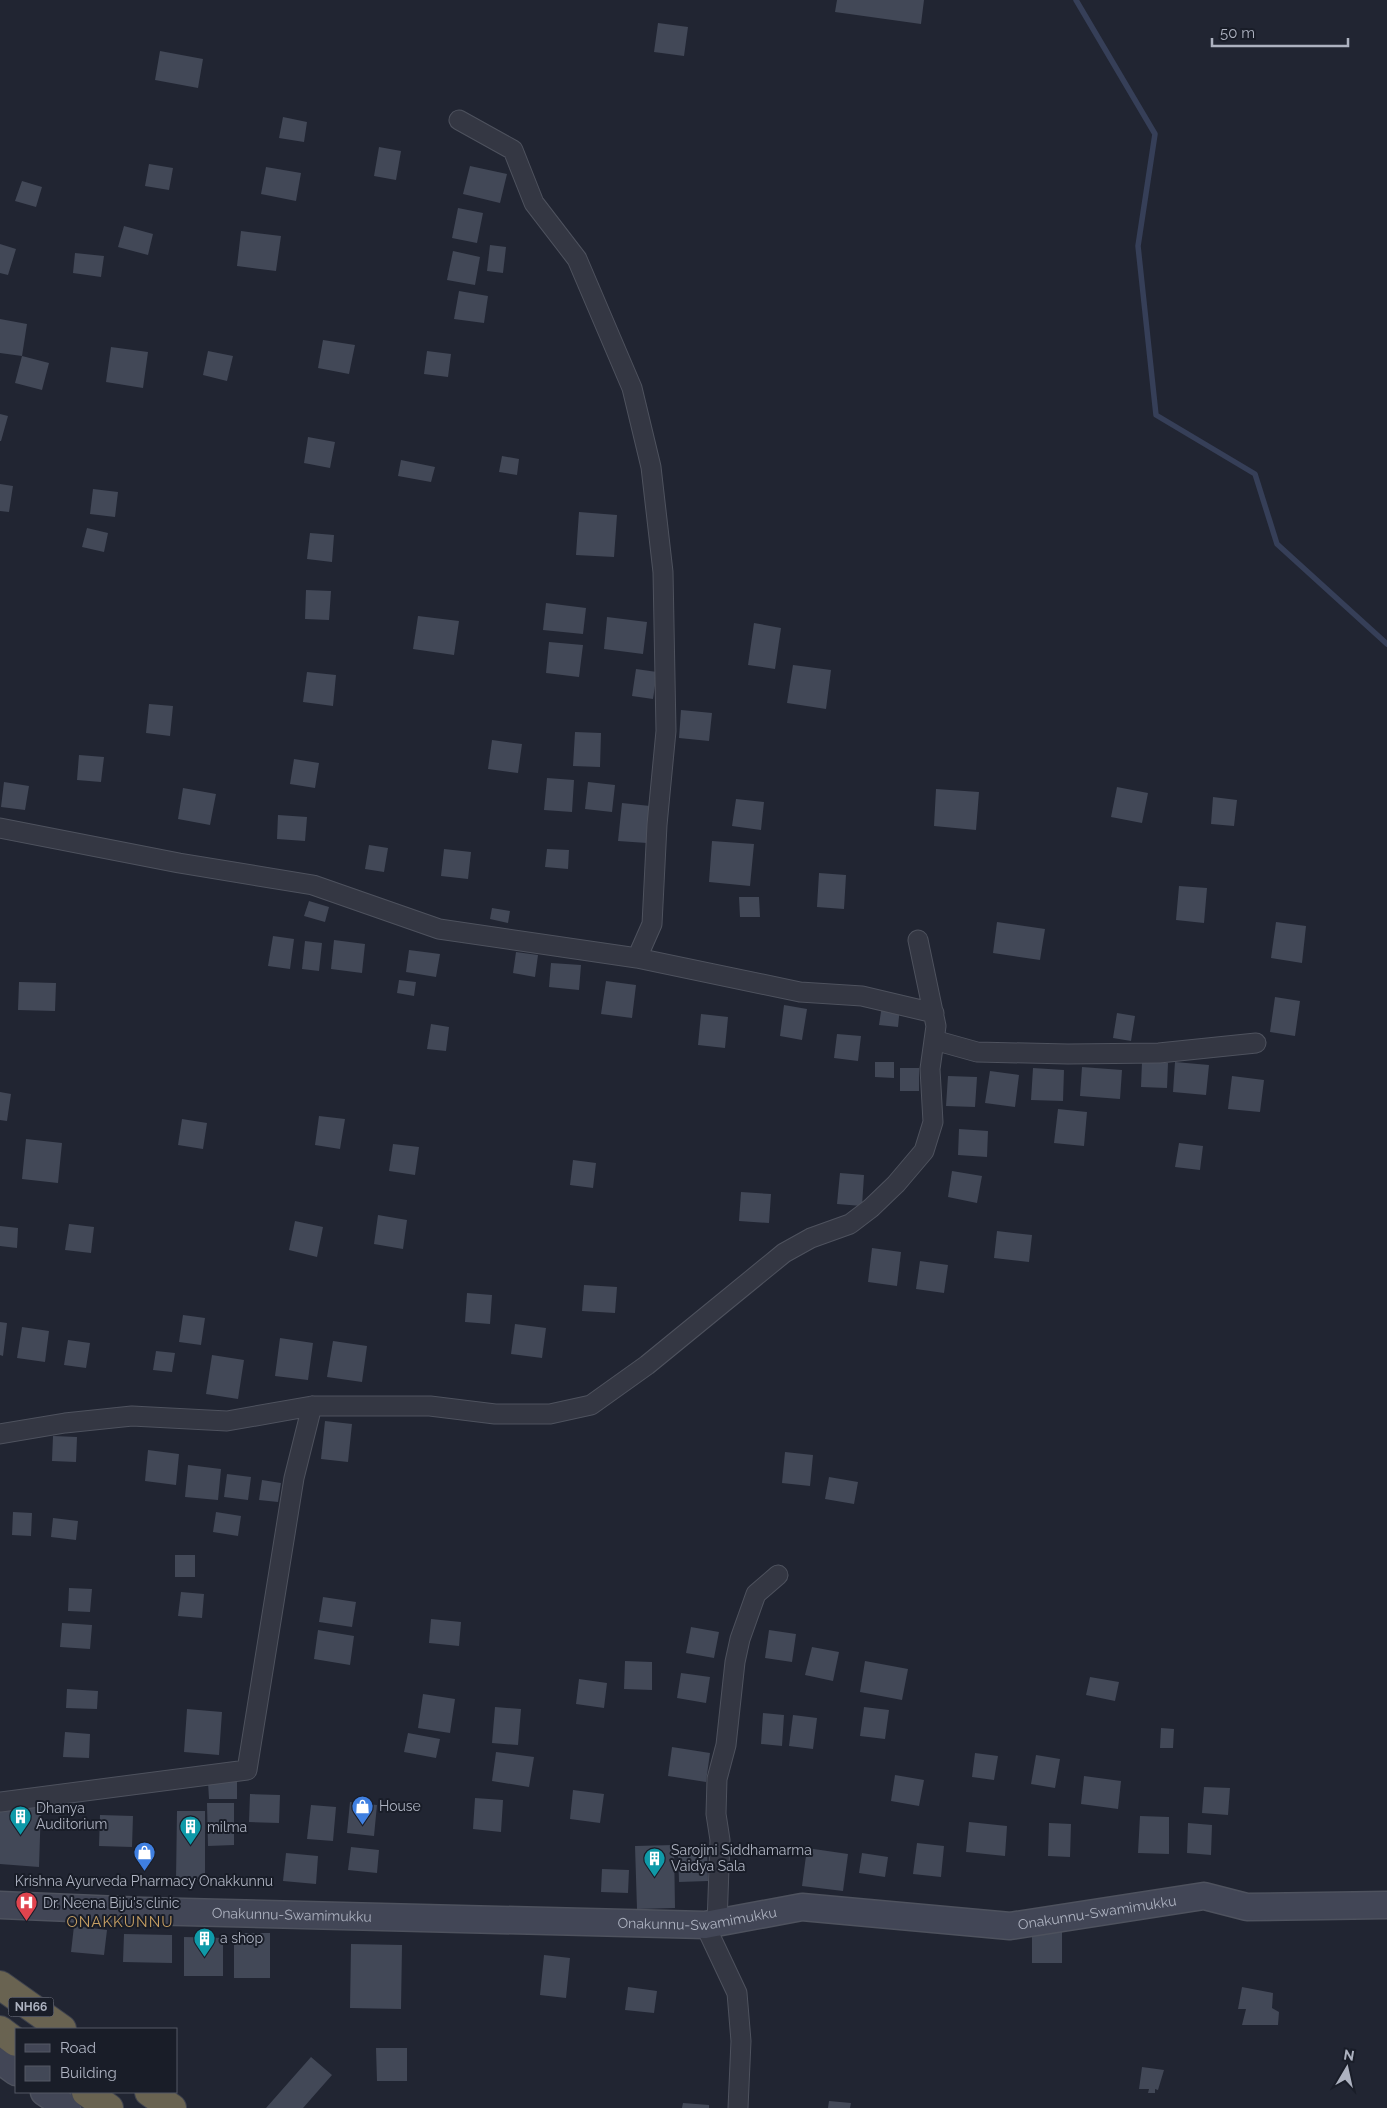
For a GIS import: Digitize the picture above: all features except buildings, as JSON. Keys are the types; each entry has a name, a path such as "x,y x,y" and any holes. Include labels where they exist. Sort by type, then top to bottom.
{"highway":[{"name":"NH66","path":"0,1985 61,2028"},
{"name":"NH66","path":"0,2030 15,2041"},
{"path":"87,2093 109,2108"},
{"path":"150,2093 172,2108"}],"street":[{"path":"459,120 514,150 534,203 577,259 632,388 651,467 663,572 666,731 657,825 652,924 637,958"},
{"path":"0,828 179,863 313,886 439,929 637,958 800,992 862,996 934,1013"},
{"path":"0,1434 65,1423 132,1416 228,1421 312,1406 430,1406 495,1414 550,1414 591,1405 648,1365 784,1253 812,1238 850,1224 871,1208 896,1184 924,1151 933,1122 930,1069 936,1026 918,940"},
{"path":"934,1040 977,1052 1068,1054 1159,1053 1256,1043"},
{"path":"0,1802 247,1770 294,1478 312,1406"},
{"path":"738,2108 741,2042 737,1993 711,1925 720,1840 716,1814 717,1779 726,1745 735,1662 740,1639 756,1594 778,1575"},
{"name":"Onakunnu-Swamimukku","path":"0,1905 143,1911 711,1925 802,1907 1010,1926 1204,1896 1247,1907 1387,1905"},
{"path":"0,2060 15,2071"},
{"path":"45,2093 67,2108"}],"waterway":[{"path":"1076,0 1155,134 1138,246 1156,415 1255,474 1277,544 1387,644"}],"place":[{"name":"House","path":"363,1825"},
{"name":"Dhanya Auditorium","path":"20,1835"},
{"name":"milma","path":"191,1846"},
{"name":"Krishna Ayurveda Pharmacy Onakkunnu","path":"144,1872"},
{"name":"Sarojini Siddhamarma Vaidya Sala","path":"655,1877"},
{"name":"Dr. Neena Biju's clinic","path":"27,1922"},
{"name":"a shop","path":"204,1957"}],"district":[{"name":"ONAKKUNNU","path":"120,1922"}]}
